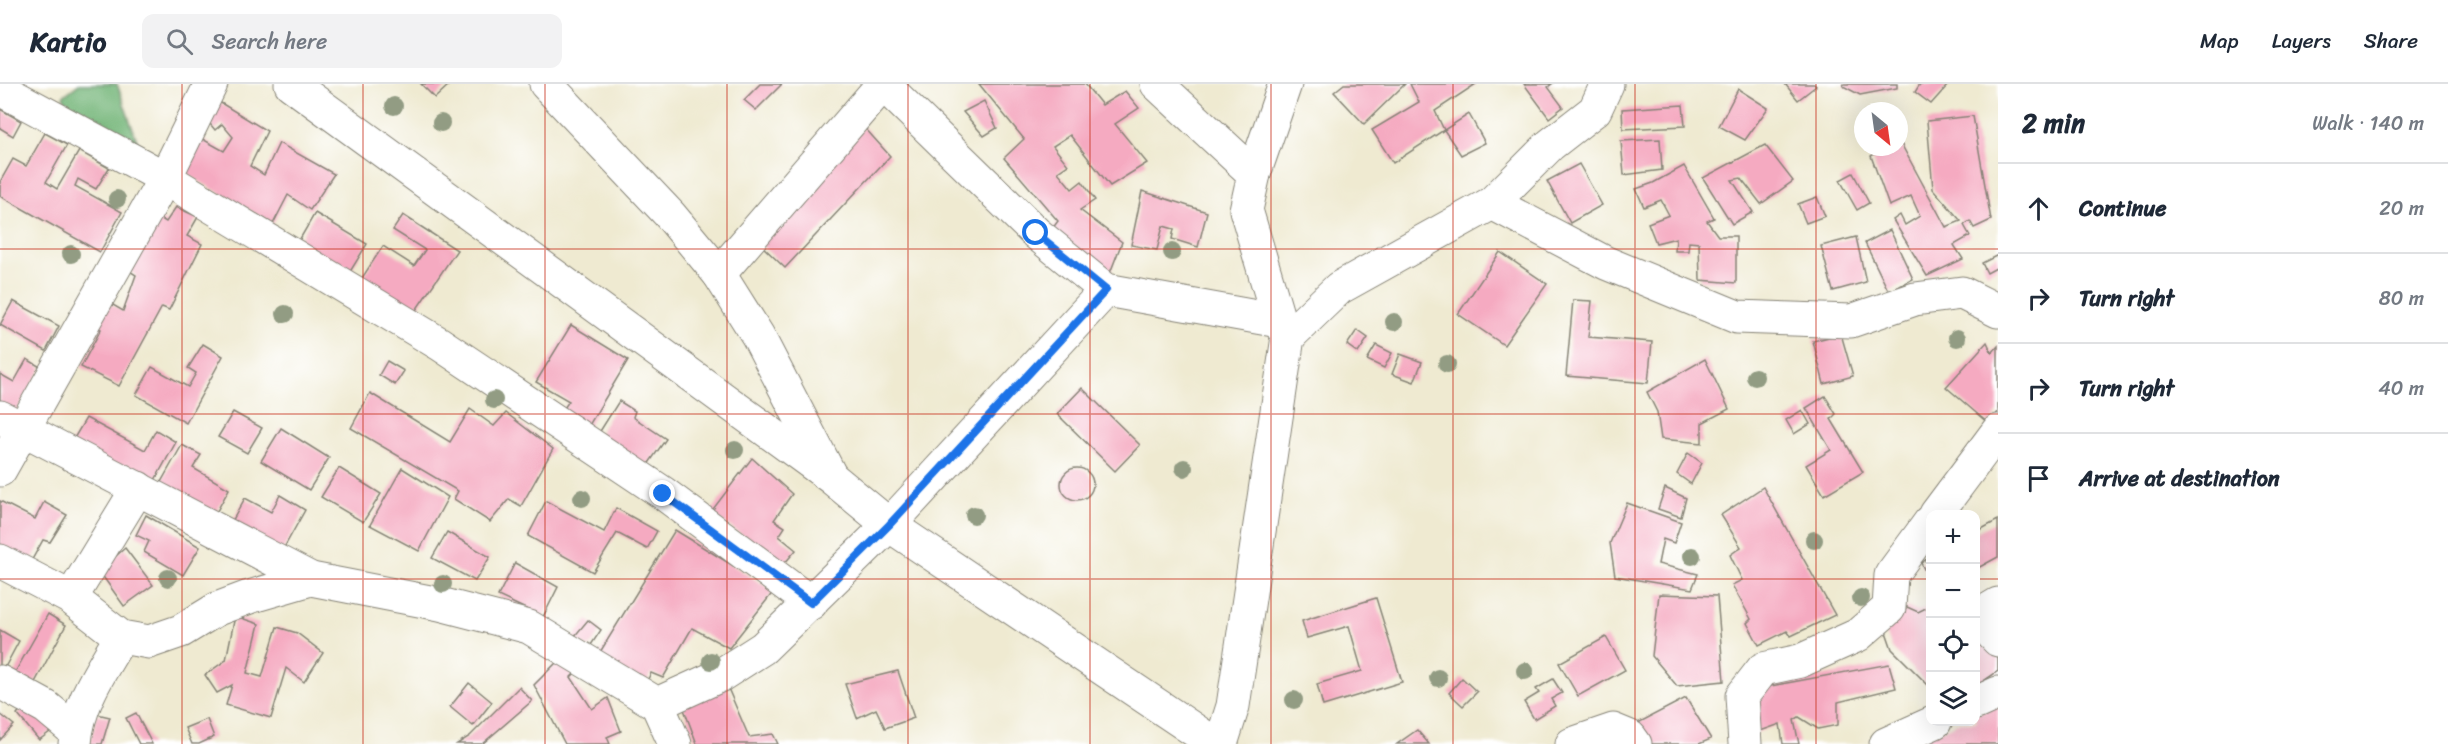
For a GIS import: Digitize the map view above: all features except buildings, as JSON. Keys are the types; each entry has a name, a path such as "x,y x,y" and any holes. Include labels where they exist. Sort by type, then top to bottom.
{"street":[{"path":"0,470 12,424 165,178 211,84"},
{"path":"291,84 831,478 889,525 1215,744"},
{"path":"546,84 670,215 719,274 758,336 831,478"},
{"path":"719,274 883,84 1036,233 1106,290 1283,329 1339,288 1492,203 1550,145 1595,110 1607,84"},
{"path":"1157,84 1254,174"},
{"path":"1221,744 1233,706 1283,329 1246,210 1254,174 1285,84"},
{"path":"0,89 165,178 440,344 663,494 811,603"},
{"path":"1492,203 1606,263 1737,317 1851,321 1915,299 1962,293 1998,311"},
{"path":"657,704 722,675 763,648 889,525 1106,290"},
{"path":"12,424 311,579 440,604 529,627 657,704 675,744"},
{"path":"1939,510 1998,431"},
{"path":"71,598 138,488"},
{"path":"1745,744 1742,696 1763,669 1800,661 1858,635 1889,608 1891,574 1926,527"},
{"path":"0,561 71,598 121,636 149,642 181,631 217,609 311,579"},
{"path":"1998,604 1976,617 1998,640"},
{"path":"0,682 46,707 75,738 90,690 121,636"},
{"path":"1980,701 1998,693"},
{"path":"1886,744 1926,726"},
{"path":"1572,744 1613,730 1630,737 1635,744"}],"green space":[{"path":"79,84 117,84 137,141 125,146 75,122 63,96"}],"route":[{"path":"663,494 811,603 889,525 1106,290 1036,233"}]}
